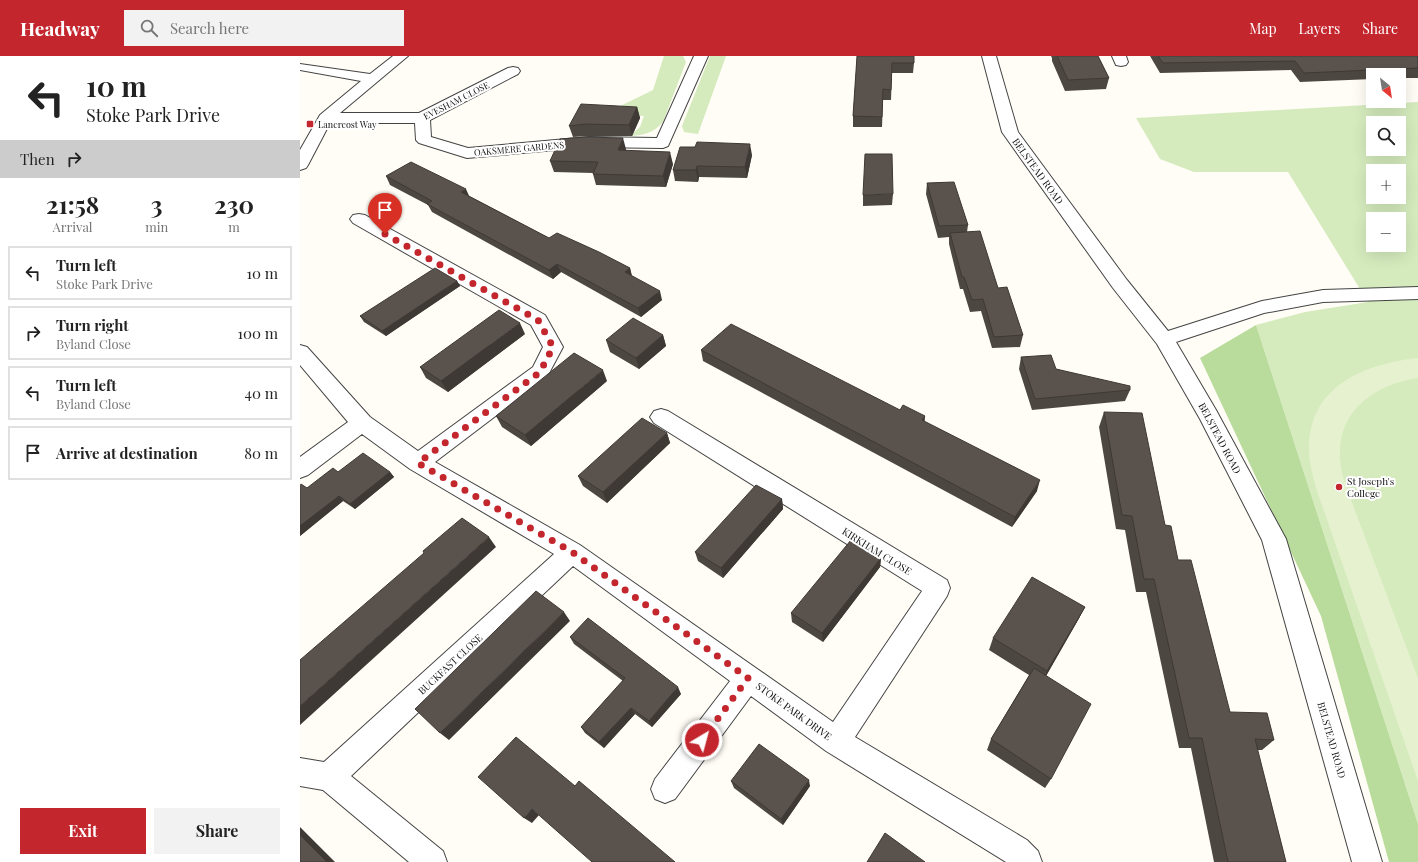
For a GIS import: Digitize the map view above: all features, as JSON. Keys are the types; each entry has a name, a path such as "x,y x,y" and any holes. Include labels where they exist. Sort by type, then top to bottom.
{"street":[{"path":"300,165 325,118 401,56"},
{"name":"OAKSMERE GARDENS","path":"422,118 424,140 467,153 589,142 663,143 701,56"},
{"name":"BELSTEAD ROAD","path":"989,56 1010,132 1120,284 1164,339 1209,416 1274,539 1367,862"},
{"path":"303,67 372,79"},
{"name":"EVESHAM CLOSE","path":"325,118 422,118 513,71"},
{"path":"359,219 538,320 553,347 540,372 418,463"},
{"path":"1164,339 1262,307 1323,296 1418,293"},
{"name":"STOKE PARK DRIVE","path":"300,352 362,423 418,463 572,552 836,741 1018,858"},
{"name":"KIRKHAM CLOSE","path":"661,417 938,588 836,741"},
{"path":"300,469 362,423"},
{"name":"BUCKFAST CLOSE","path":"329,777 572,552"},
{"path":"665,788 748,678"},
{"path":"300,772 329,777 432,862"}],"green space":[{"path":"664,56 683,56 686,62 663,122 656,129 648,133 630,136 640,127 644,116 606,113 653,90"},
{"path":"710,56 726,56 698,134 684,132 682,126"},
{"path":"1418,102 1418,824 1256,325 1305,312 1368,302 1288,172 1194,172 1160,159 1136,118 1366,105 1366,108 1406,108 1406,103"},
{"path":"1256,325 1418,824 1418,862 1389,862 1321,616 1200,358"},
{"path":"1418,358 1418,378 1400,382 1384,388 1369,397 1357,407 1348,420 1342,436 1340,453 1342,474 1348,492 1418,678 1418,781 1317,491 1310,465 1309,449 1312,427 1319,409 1330,394 1344,382 1360,373 1379,366"}],"building":[{"path":"857,56 914,56 914,63 892,63 891,90 883,89 882,117 853,116"},
{"path":"1057,56 1098,56 1109,78 1068,80"},
{"path":"1158,56 1418,56 1418,68 1366,68 1366,70 1304,73 1295,61 1163,63"},
{"path":"581,104 637,107 629,125 586,124 569,126"},
{"path":"586,137 623,138 618,150 670,152 663,176 593,174 598,162 550,161 560,139"},
{"path":"697,142 750,144 745,167 697,166 696,170 673,170 680,147 695,147"},
{"path":"865,154 892,154 893,194 863,195"},
{"path":"411,162 466,189 461,192 549,238 557,233 630,268 625,272 660,291 638,308 557,264 549,270 427,204 432,201 386,176"},
{"path":"954,182 968,225 939,226 927,183"},
{"path":"980,231 998,288 1007,287 1023,335 994,337 983,299 972,300 964,277 962,277 950,233"},
{"path":"435,268 457,281 382,331 360,316"},
{"path":"499,310 520,323 441,381 420,367"},
{"path":"633,318 663,335 636,358 606,340"},
{"path":"731,324 900,410 903,405 925,416 922,420 1040,480 1015,517 701,350"},
{"path":"574,353 603,370 525,435 496,416"},
{"path":"1051,355 1056,369 1130,386 1130,390 1035,399 1021,357"},
{"path":"1104,412 1142,413 1165,525 1171,526 1178,560 1191,560 1230,712 1267,713 1274,740 1255,739 1286,862 1228,862 1202,738 1189,738 1154,579 1144,579 1132,516 1122,515"},
{"path":"642,418 667,433 603,492 578,476"},
{"path":"363,453 390,472 350,504 339,496 300,526 301,484 307,488 333,468 338,472"},
{"path":"756,485 782,499 721,568 695,552"},
{"path":"462,518 489,537 300,706 300,660 424,553 423,551"},
{"path":"851,540 881,558 822,633 791,613"},
{"path":"1032,577 1085,607 1047,671 993,638"},
{"path":"536,591 564,612 440,733 415,709"},
{"path":"588,618 678,687 649,721 631,708 599,742 581,727 625,678 570,637"},
{"path":"1034,668 1091,704 1051,779 991,739"},
{"path":"516,737 575,786 579,781 675,862 592,862 532,809 524,818 478,777"},
{"path":"759,744 809,780 781,819 731,781"},
{"path":"885,833 925,862 867,862"},
{"path":"300,835 327,862 300,862"}],"place":[{"name":"Lanercost Way","path":"310,124"},
{"name":"St Joseph's College","path":"1339,487"}],"route":[{"path":"385,234 538,320 553,347 540,372 418,463 572,552 748,678 702,740"}]}
